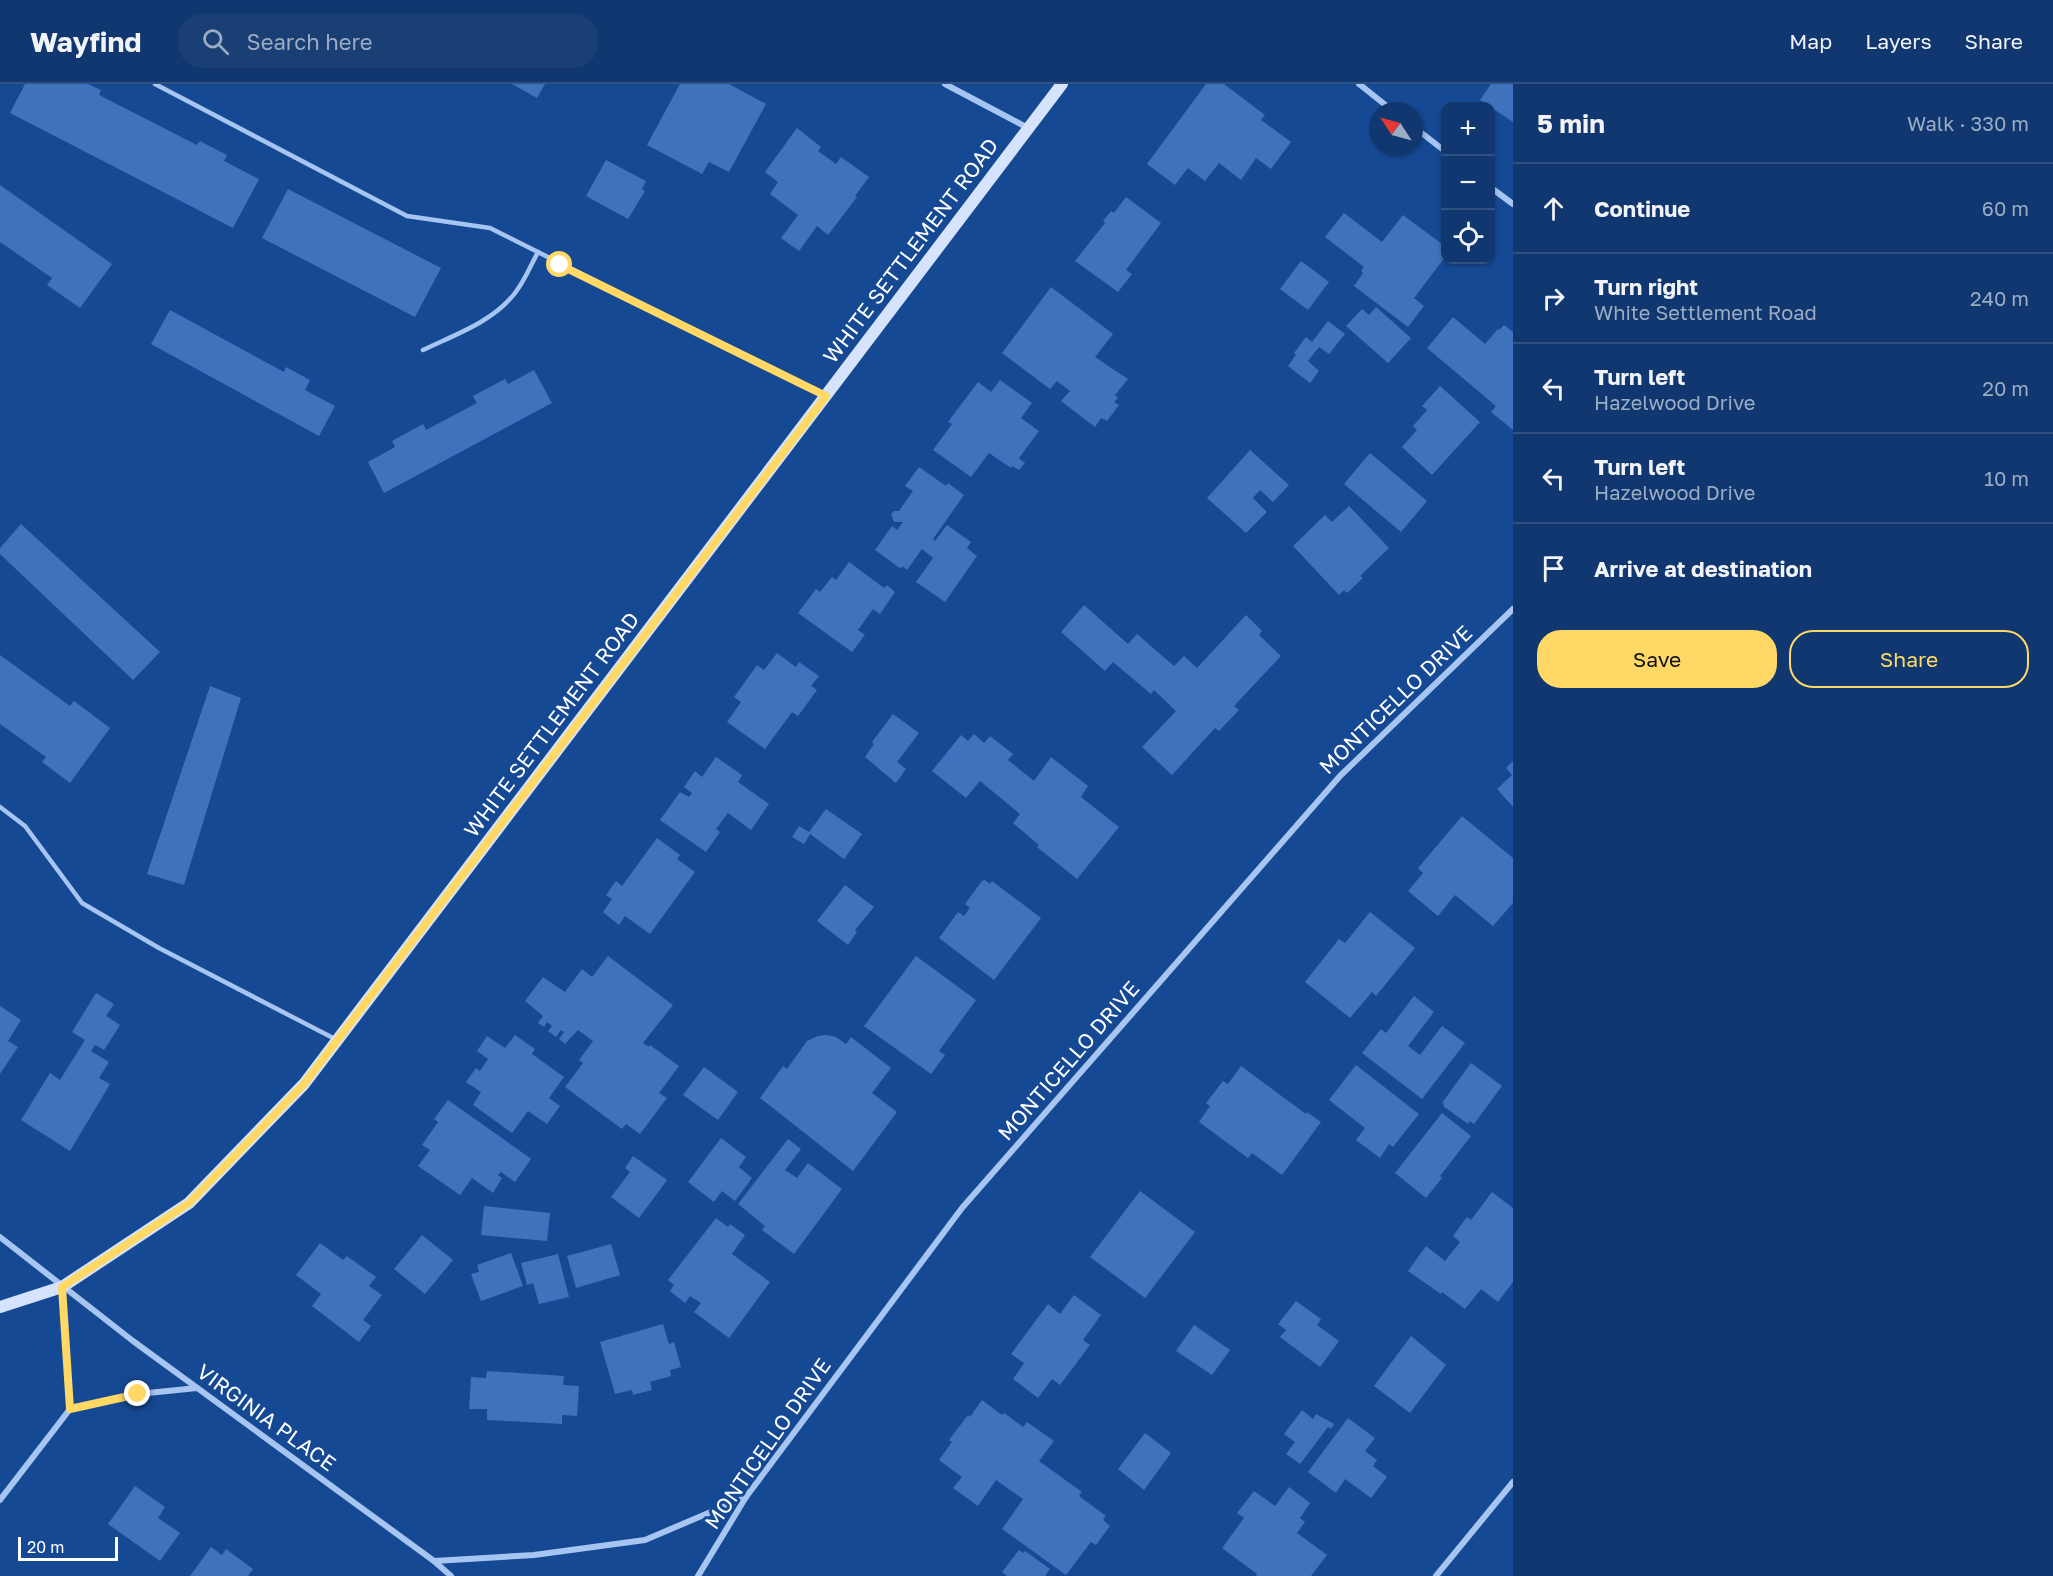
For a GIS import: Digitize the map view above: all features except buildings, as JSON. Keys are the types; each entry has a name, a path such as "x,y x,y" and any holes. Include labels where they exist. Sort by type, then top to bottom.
{"main road":[{"name":"WHITE SETTLEMENT ROAD","path":"0,1307 62,1287 189,1203 304,1084 1062,84"}],"street":[{"path":"945,84 1029,128"},
{"path":"1359,84 1382,102"},
{"path":"1423,134 1441,148"},
{"path":"1495,190 1513,204"},
{"name":"MONTICELLO DRIVE","path":"698,1576 746,1497 962,1208 1340,776 1513,609"},
{"name":"VIRGINIA PLACE","path":"0,1237 62,1287 434,1561 451,1576"},
{"path":"62,1287 70,1409"},
{"path":"0,1500 70,1409 138,1394 197,1388"},
{"path":"1436,1576 1513,1482"},
{"path":"434,1561 534,1555 645,1540 746,1497"}],"lane":[{"path":"155,84 407,216 490,228 826,396"},
{"path":"423,350 470,328 498,310 516,293 538,252"},
{"path":"0,807 25,826 82,903 159,948 337,1040"}],"route":[{"path":"138,1394 70,1409 62,1287 189,1203 304,1084 826,396 560,265"}]}
